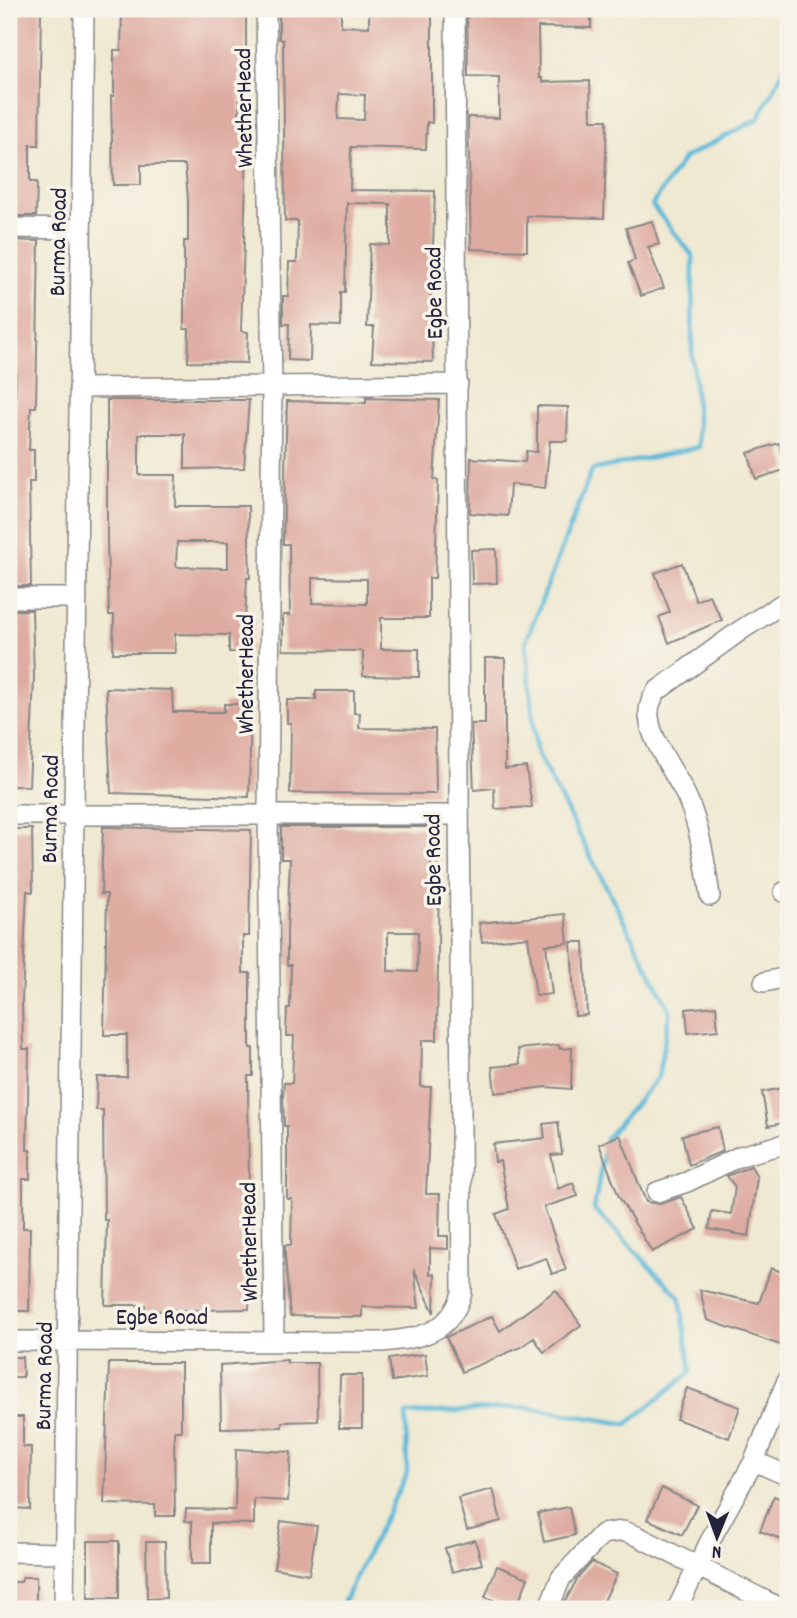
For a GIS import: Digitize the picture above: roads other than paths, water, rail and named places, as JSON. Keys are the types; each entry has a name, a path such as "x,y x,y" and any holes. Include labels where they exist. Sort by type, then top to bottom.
{"street":[{"name":"Burma Road","path":"64,1609 84,9"},
{"name":"WhetherHead","path":"266,9 272,385 268,814 274,1340"},
{"name":"Egbe Road","path":"9,1341 382,1342 412,1339 437,1329 457,1312 462,1293 456,814 458,384 455,9"},
{"path":"9,228 81,229"},
{"path":"79,388 458,384"},
{"path":"9,598 77,598"},
{"path":"710,895 703,845 689,802 649,718 650,704 657,691 741,630 788,600"},
{"path":"9,815 456,814"},
{"path":"764,982 788,977"},
{"path":"657,1192 687,1182 740,1156 788,1143"},
{"path":"677,1609 754,1461 788,1378"},
{"path":"754,1461 788,1476"},
{"path":"548,1609 561,1578 602,1534 611,1530 638,1536 697,1569 782,1609"},
{"path":"9,1552 65,1553"}],"waterway":[{"path":"340,1609 407,1473 406,1414 524,1407 627,1424 691,1372 680,1297 594,1209 606,1139 658,1077 670,1010 536,751 526,641 592,470 699,447 692,350 693,256 652,205 684,158 758,119 788,62"}]}
